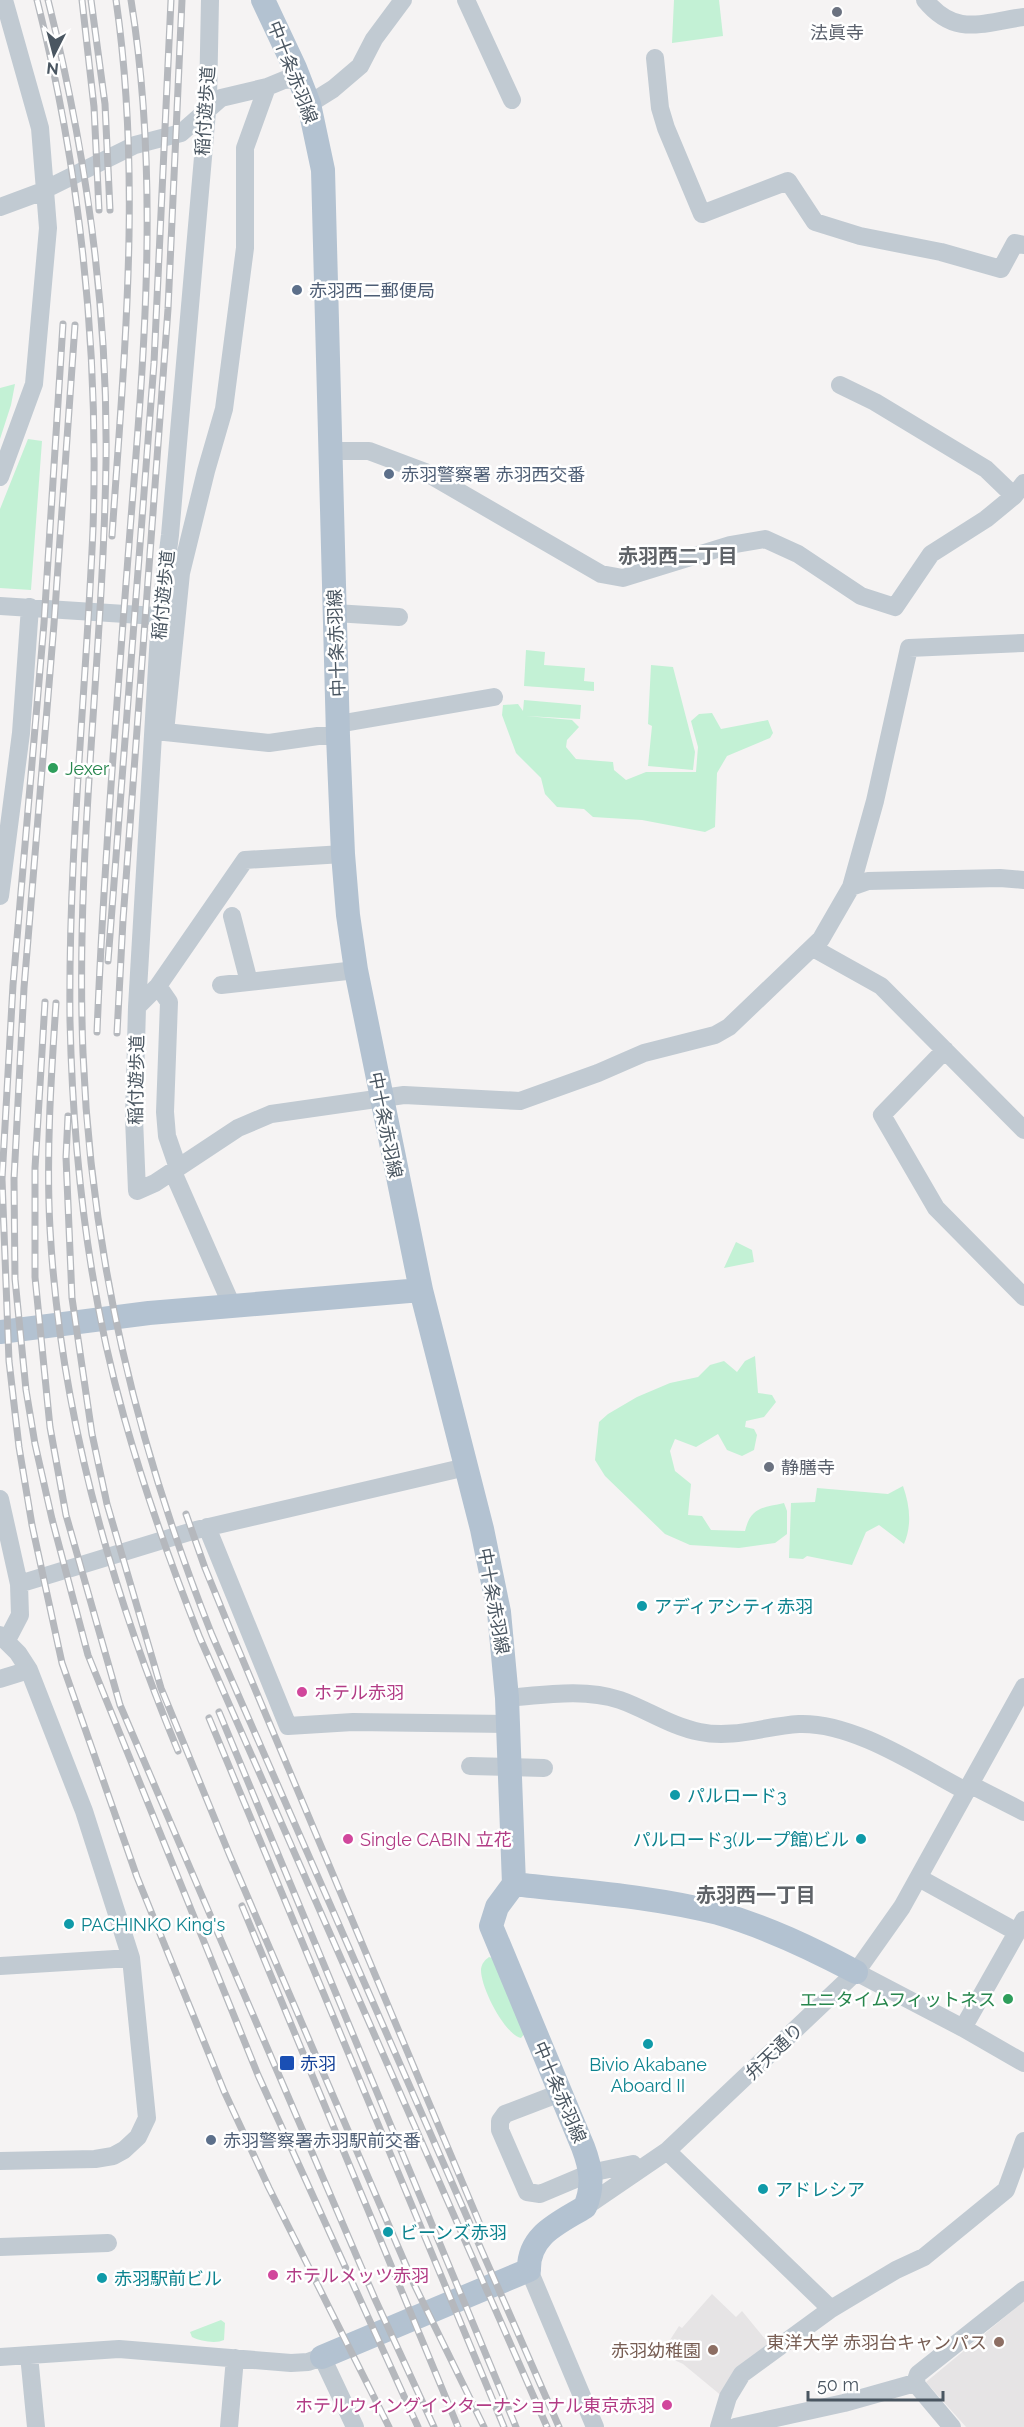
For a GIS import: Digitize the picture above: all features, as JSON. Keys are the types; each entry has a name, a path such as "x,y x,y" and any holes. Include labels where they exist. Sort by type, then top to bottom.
{"main road":[{"name":"中十条赤羽線","path":"263,0 309,104 323,170 343,854 348,915 356,970 421,1290 500,1612 507,1698 514,1884 497,1907 491,1926 583,2147 590,2173 591,2189 585,2206"},
{"path":"0,1332 149,1313 421,1290"},
{"path":"514,1884 667,1902 708,1911 776,1933 856,1972"},
{"name":"弁天通り","path":"529,2270 529,2258 536,2240 544,2232 585,2206"},
{"path":"322,2357 529,2270"}],"street":[{"path":"0,477 33,384 48,228 40,128 4,0"},
{"name":"稲付遊歩道","path":"176,1170 137,1191 134,1118 137,1007 168,617 170,535 206,113 210,0"},
{"path":"309,104 333,89 360,66 374,39 403,0"},
{"path":"466,0 512,100"},
{"path":"925,0 933,10 947,20 967,26 1024,17"},
{"path":"655,58 660,108 666,128 702,214 788,181 815,222 860,236 941,252 1001,269 1015,243 1024,245"},
{"path":"0,207 46,189 135,145 181,133 221,98 267,87 284,80 298,79"},
{"path":"267,87 245,148 245,248 224,409 168,617 165,732 269,743 318,736 494,697"},
{"path":"330,451 369,451 425,472 601,574 610,577 623,578 730,544 765,540 798,554 861,596 895,607 931,554 986,519 1019,489 875,402 840,385"},
{"path":"0,606 168,617"},
{"path":"1,886 21,733 30,607"},
{"path":"335,613 399,617"},
{"path":"176,1170 238,1128 271,1114 381,1097 412,1095 520,1101 645,1053 715,1035 729,1028 813,948 840,909 851,887 874,801 909,648 1024,643"},
{"path":"137,1007 158,986 245,860 343,854"},
{"path":"851,887 868,881 1000,878 1024,880"},
{"path":"231,916 249,982"},
{"path":"813,948 881,986 1024,1130"},
{"path":"221,985 356,970"},
{"path":"158,986 169,1002 165,1112 167,1136 176,1170 232,1306"},
{"path":"945,1050 882,1115 936,1208 1021,1287"},
{"path":"19,1584 202,1528 466,1467"},
{"path":"0,1499 19,1584 20,1616 3,1638 18,1653 29,1670 84,1811 131,1958 147,2118 138,2137 124,2150 112,2156 95,2159 0,2161"},
{"path":"202,1528 288,1726 353,1722 508,1724"},
{"path":"0,1679 29,1670"},
{"name":"弁天通り","path":"585,2206 667,2151 856,1972 902,1907 1024,1687"},
{"path":"507,1698 585,1693 618,1700 697,1732 712,1734 731,1735 801,1724 839,1729 862,1737 1024,1812"},
{"path":"470,1766 544,1768"},
{"path":"919,1878 1021,1926 963,2028"},
{"path":"0,1966 131,1958"},
{"path":"856,1972 1024,2063"},
{"path":"560,2093 505,2114 500,2121 500,2130 524,2188 531,2194 540,2194 590,2173 633,2164 667,2151 831,2309"},
{"path":"719,2427 728,2397 742,2374 831,2309 896,2270 924,2258 1006,2190 1024,2141"},
{"path":"583,2147 590,2157 599,2162 620,2166 633,2164"},
{"path":"0,2247 108,2243"},
{"path":"529,2270 595,2427"},
{"path":"915,2383 918,2374 1024,2290"},
{"path":"0,2357 119,2349 300,2363 322,2357 355,2427"},
{"path":"29,2355 36,2427"},
{"path":"229,2427 235,2358"},
{"path":"735,2427 844,2403 915,2383"},
{"path":"915,2383 952,2427"}],"shaded area":[{"name":"赤羽幼稚園","path":"712,2294 736,2317 742,2311 770,2345 723,2397 683,2364 661,2354 679,2326 682,2328"},
{"name":"東洋大学 赤羽台キャンパス","path":"1024,2301 1024,2427 966,2427 926,2382"}],"green space":[{"path":"674,0 719,0 723,36 672,43"},
{"path":"15,384 11,405 0,439 0,388"},
{"path":"28,439 42,441 31,590 0,588 0,509"},
{"path":"526,650 545,652 544,665 585,668 584,681 594,682 594,691 524,686"},
{"path":"651,665 673,667 695,752 693,770 648,766 652,726 648,724"},
{"path":"524,700 581,705 580,719 526,716 572,720 579,727 567,740 566,747 576,759 613,762 614,770 626,780 646,772 696,772 698,747 691,721 699,714 712,713 721,729 768,720 773,733 770,738 727,756 717,773 715,827 705,832 642,820 593,817 584,809 557,807 545,794 541,778 516,753 502,715 503,705 518,704 523,711"},
{"path":"736,1242 752,1250 754,1262 724,1268"},
{"path":"755,1356 758,1393 772,1395 776,1402 764,1417 746,1421 745,1427 754,1429 757,1435 754,1450 742,1456 727,1450 718,1434 696,1447 675,1439 670,1451 675,1471 691,1484 688,1515 702,1516 711,1530 745,1531 747,1523 758,1510 784,1503 787,1511 787,1534 775,1543 739,1548 690,1545 665,1534 605,1476 595,1460 599,1422 637,1397 670,1383 698,1377 710,1365 724,1361 737,1372 745,1361"},
{"path":"903,1486 909,1515 904,1544 879,1525 866,1532 852,1565 807,1556 803,1559 789,1558 791,1503 815,1502 817,1488 888,1494"},
{"path":"489,1957 495,1959 525,2033 521,2038 507,2028 484,1986 481,1969"},
{"path":"221,2320 225,2323 224,2340 208,2342 192,2337 190,2332"}],"railway":[{"path":"37,0 52,65 76,197 90,329 93,395 93,529 72,898 70,1021 79,1171 92,1271 111,1369 141,1473 200,1638 547,2427"},
{"path":"48,0 84,172 99,287 103,345 106,403 104,536 86,831 83,905 83,1053 96,1203 122,1350 161,1493 212,1635 559,2427"},
{"path":"82,0 94,107 99,210"},
{"path":"91,0 105,104 110,210"},
{"path":"112,536 125,335 129,201 124,67 116,0"},
{"path":"97,1032 103,903 145,324 147,259 145,130 140,65 131,0"},
{"path":"108,961 154,363 171,0"},
{"path":"117,1033 123,920 168,309 182,0"},
{"path":"63,324 44,623 13,985 2,1179 9,1361 19,1447 32,1525 62,1663 137,1877 224,2091 269,2188 389,2427"},
{"path":"75,325 54,624 24,988 14,1179 15,1279 26,1390 35,1444 52,1519 88,1655 258,2075 418,2427"},
{"path":"45,1002 35,1168 35,1277 50,1427 66,1515 120,1705 375,2299 434,2427"},
{"path":"56,1003 50,1116 49,1201 56,1296 65,1363 92,1495 110,1560 130,1625 178,1751"},
{"path":"68,1116 66,1157 72,1298 92,1434 107,1504 161,1688 230,1856 414,2284 484,2427"},
{"path":"186,1514 234,1639 479,2222"},
{"path":"219,1712 516,2427"},
{"path":"209,1718 504,2427"},
{"path":"242,1906 458,2427"}],"place":[{"name":"法眞寺","path":"837,12"},
{"name":"赤羽西二郵便局","path":"297,290"},
{"name":"赤羽警察署 赤羽西交番","path":"389,474"},
{"name":"Jexer","path":"53,768"},
{"name":"静膳寺","path":"769,1467"},
{"name":"アディアシティ赤羽","path":"642,1606"},
{"name":"ホテル赤羽","path":"302,1692"},
{"name":"パルロード3","path":"675,1795"},
{"name":"Single CABIN 立花","path":"348,1839"},
{"name":"パルロード3(ループ館)ビル","path":"861,1839"},
{"name":"PACHINKO King's","path":"69,1924"},
{"name":"エニタイムフィットネス","path":"1008,1999"},
{"name":"Bivio Akabane Aboard II","path":"648,2044"},
{"name":"赤羽","path":"287,2063"},
{"name":"赤羽警察署赤羽駅前交番","path":"211,2140"},
{"name":"アドレシア","path":"763,2189"},
{"name":"ビーンズ赤羽","path":"388,2232"},
{"name":"ホテルメッツ赤羽","path":"273,2275"},
{"name":"赤羽駅前ビル","path":"102,2278"},
{"name":"東洋大学 赤羽台キャンパス","path":"999,2342"},
{"name":"赤羽幼稚園","path":"713,2350"},
{"name":"ホテルウィングインターナショナル東京赤羽","path":"667,2405"}],"district":[{"name":"赤羽西二丁目","path":"678,556"},
{"name":"赤羽西一丁目","path":"756,1895"}]}
